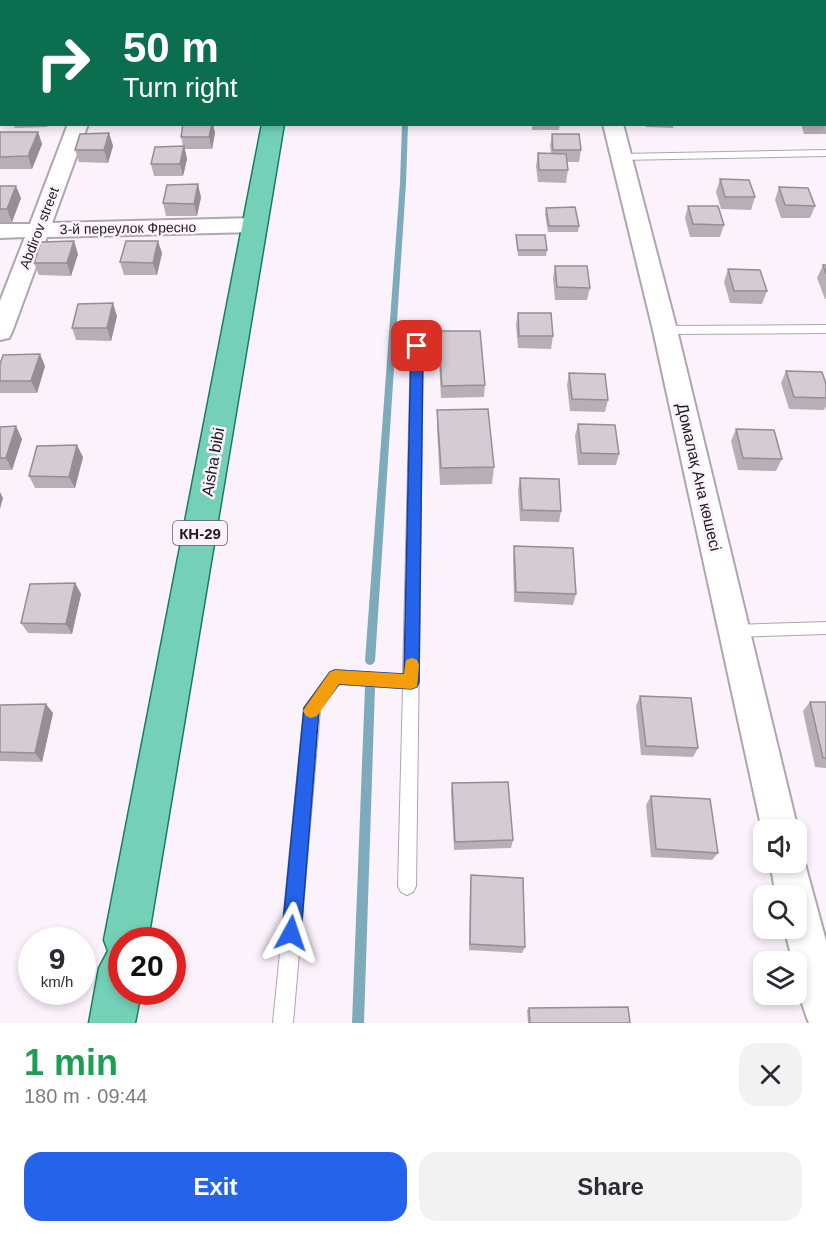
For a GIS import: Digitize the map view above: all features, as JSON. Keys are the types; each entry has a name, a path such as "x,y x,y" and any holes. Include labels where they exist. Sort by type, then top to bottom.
{"main road":[{"name":"Aisha bibi","path":"128,927 273,126"},
{"path":"112,1023 115,1005"}],"street":[{"name":"Abdirov street","path":"0,332 77,126"},
{"name":"Домалақ Ана көшесі","path":"613,126 665,330 777,819"},
{"name":"3-й переулок Фресно","path":"0,231 255,225"},
{"path":"806,939 826,1015"}],"lane":[{"path":"621,157 826,153"},
{"path":"665,330 826,330"},
{"path":"407,886 417,346"},
{"path":"734,631 826,628"},
{"path":"283,1023 312,708 335,677 411,682"}],"building":[{"path":"183,126 212,126 209,137 181,137"},
{"path":"0,132 38,132 28,156 0,157"},
{"path":"109,133 104,150 75,150 80,134"},
{"path":"552,134 579,134 581,150 553,150"},
{"path":"184,146 180,164 151,164 155,147"},
{"path":"538,153 566,154 568,170 539,170"},
{"path":"720,179 749,180 755,197 725,197"},
{"path":"198,184 194,204 163,203 167,185"},
{"path":"0,186 16,186 7,209 0,209"},
{"path":"779,187 808,188 815,206 785,205"},
{"path":"688,206 718,206 724,225 693,224"},
{"path":"575,207 579,226 549,226 546,208"},
{"path":"516,235 545,235 547,250 518,250"},
{"path":"74,241 67,263 34,263 41,242"},
{"path":"126,241 158,241 153,263 120,262"},
{"path":"555,266 587,266 590,288 557,287"},
{"path":"728,269 760,270 767,291 734,291"},
{"path":"113,303 107,328 72,328 78,304"},
{"path":"518,313 551,313 553,336 519,336"},
{"path":"438,331 480,331 485,385 442,386"},
{"path":"40,354 31,381 0,381 0,364 3,355"},
{"path":"786,371 822,372 826,384 826,398 794,397"},
{"path":"569,373 605,374 608,400 572,399"},
{"path":"488,409 494,467 441,468 437,410"},
{"path":"578,424 615,425 619,454 581,453"},
{"path":"16,426 6,458 0,458 0,427"},
{"path":"736,429 774,430 782,459 743,458"},
{"path":"77,445 69,477 29,476 37,446"},
{"path":"520,478 559,479 561,511 522,510"},
{"path":"514,546 573,548 576,594 516,592"},
{"path":"75,583 66,624 21,623 30,584"},
{"path":"640,696 691,698 698,748 646,746"},
{"path":"810,702 826,702 826,758 823,758"},
{"path":"46,704 35,753 0,752 0,705"},
{"path":"508,782 513,840 455,842 452,783"},
{"path":"651,796 710,799 718,853 656,849"},
{"path":"471,875 523,878 525,947 470,944"},
{"path":"628,1007 630,1023 530,1023 529,1008"}],"waterway":[{"path":"370,661 405,126"},
{"path":"358,1023 370,687"}],"slow traffic":[{"path":"311,711 335,677 411,682 412,665"}],"route":[{"path":"291,933 312,708 335,677 411,682 417,346"}]}
